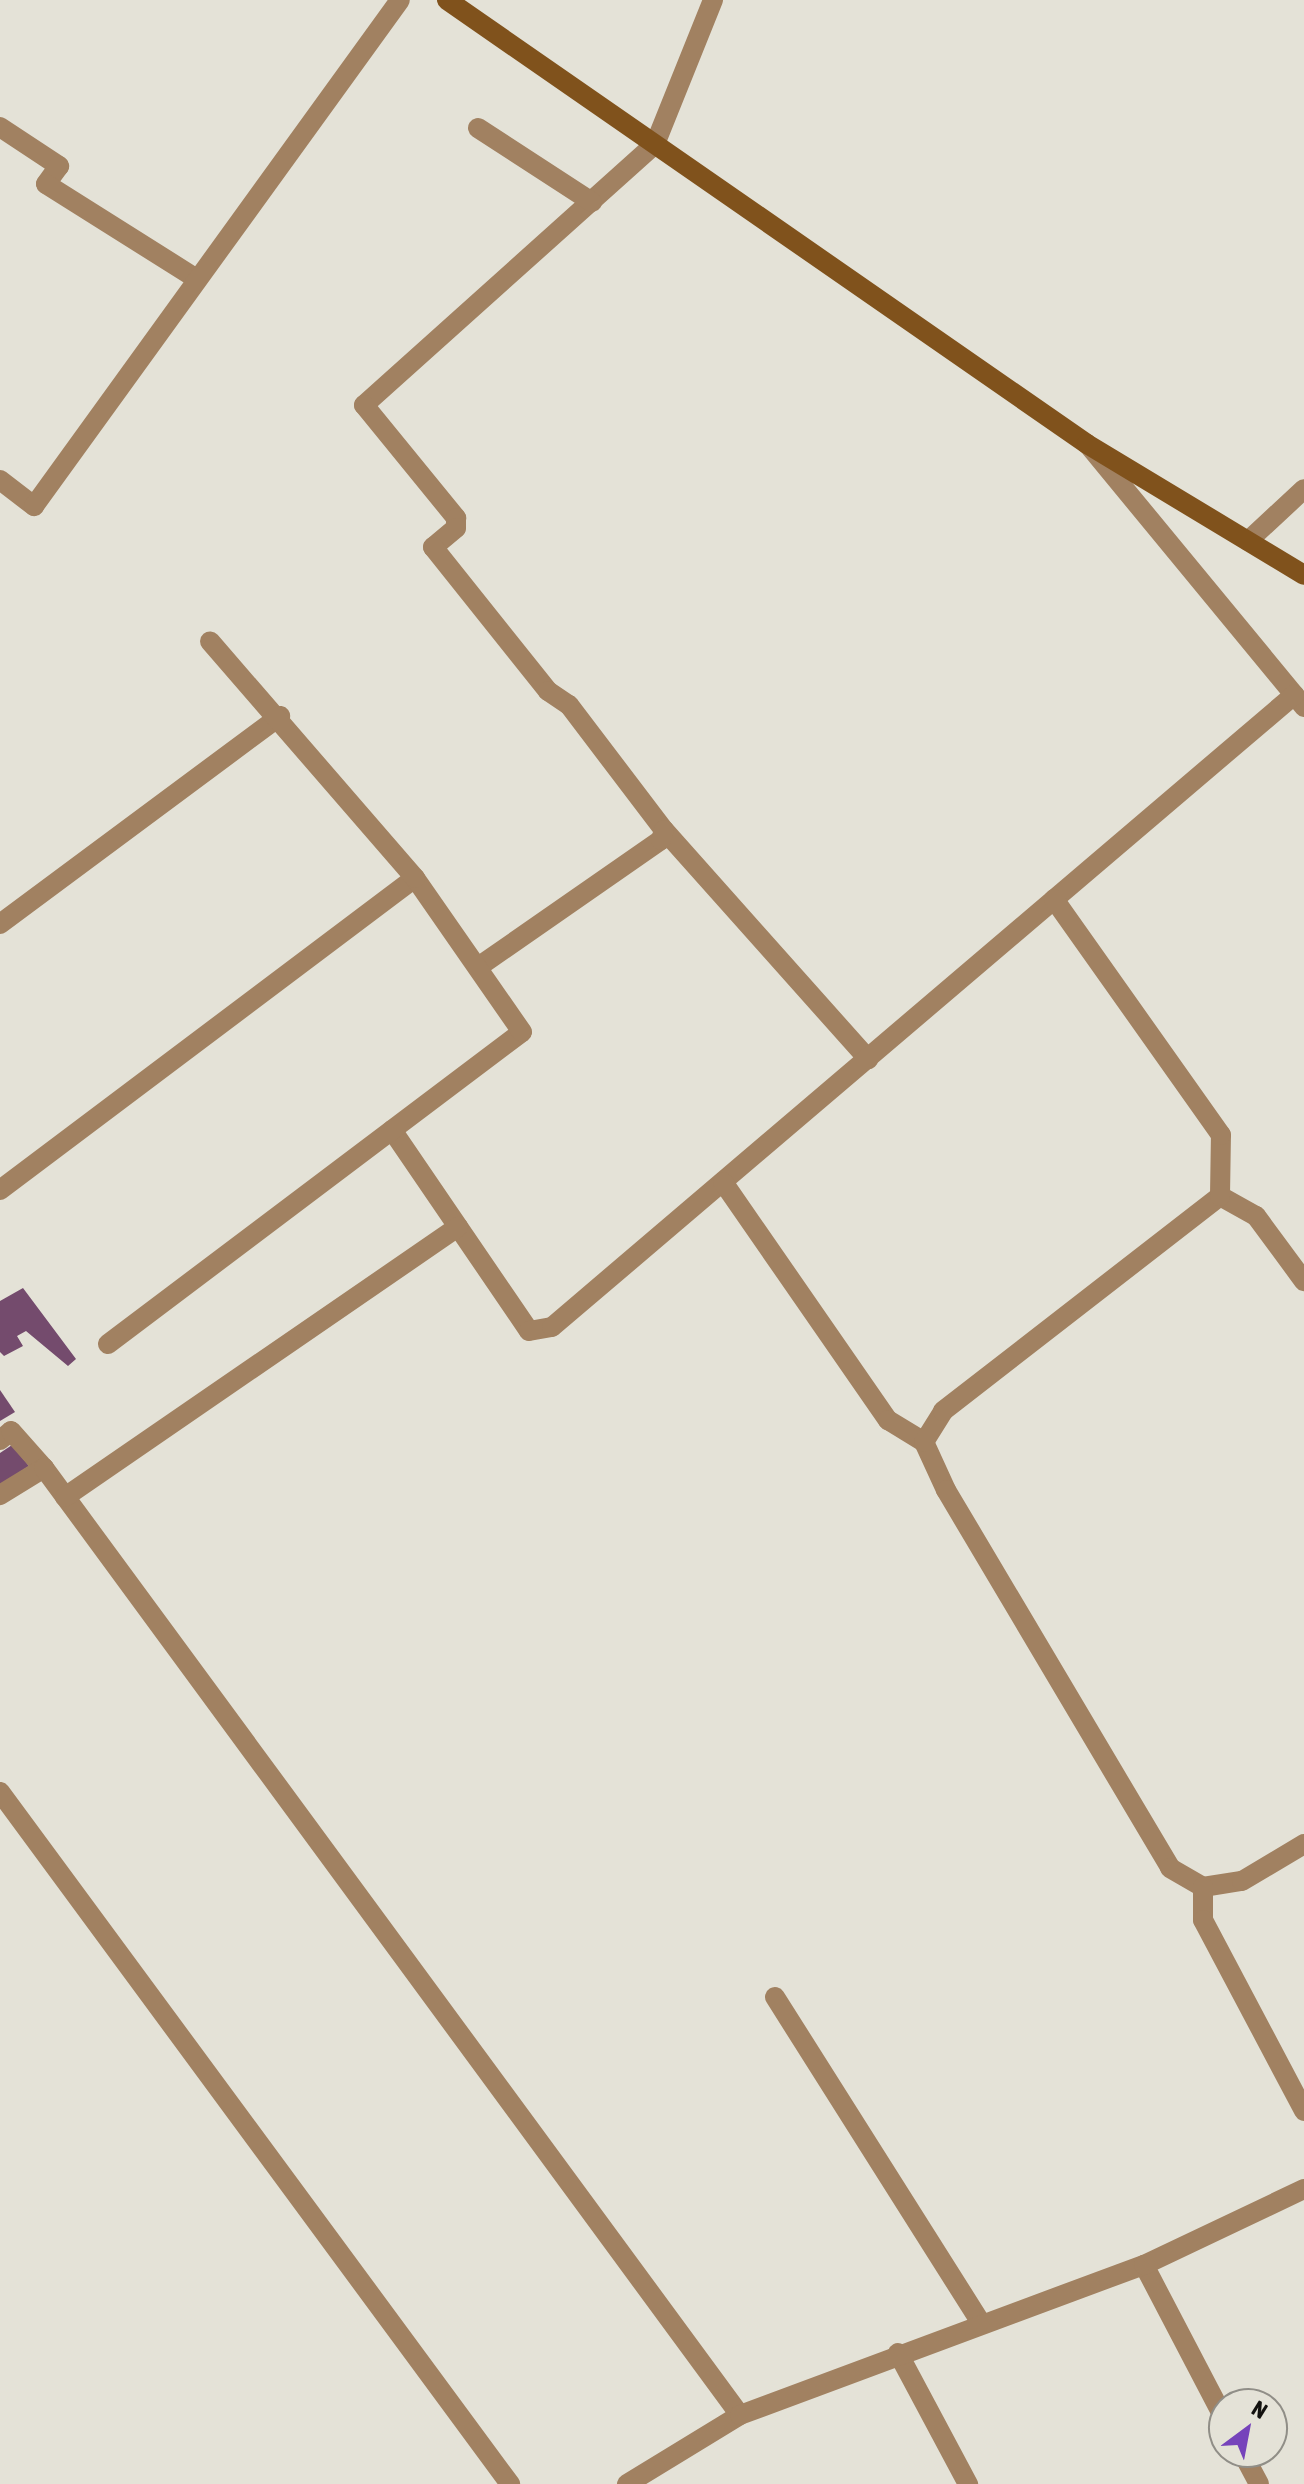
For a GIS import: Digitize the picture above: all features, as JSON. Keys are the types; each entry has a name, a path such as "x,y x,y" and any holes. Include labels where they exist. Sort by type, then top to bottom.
{"main road":[{"path":"459,3 655,144 1087,444 1304,575"}],"street":[{"path":"0,480 34,506 400,0"},
{"path":"713,0 655,144 364,405 456,518 456,528 433,547 548,691 569,705 664,830 868,1059"},
{"path":"0,127 59,166 46,184 197,279"},
{"path":"478,128 592,202"},
{"path":"392,1130 529,1331 552,1327 1054,899 1299,701 1087,444"},
{"path":"1248,541 1304,489"},
{"path":"108,1344 522,1032 481,965 415,878 280,716 210,641"},
{"path":"0,924 280,716"},
{"path":"481,965 661,840 664,830"},
{"path":"0,1190 415,878"},
{"path":"1054,899 1221,1135 1220,1196"},
{"path":"723,1182 888,1420 924,1442 946,1490 1170,1868 1203,1887 1242,1881 1304,1844"},
{"path":"1220,1196 1256,1216 1304,1281"},
{"path":"924,1442 943,1411 1220,1196"},
{"path":"65,1497 458,1227"},
{"path":"0,1440 11,1431 44,1468 740,2415"},
{"path":"0,1495 44,1468"},
{"path":"0,1792 510,2484"},
{"path":"1203,1887 1203,1920 1304,2111"},
{"path":"775,1997 980,2321"},
{"path":"627,2484 740,2415 980,2321 1144,2265 1304,2189"},
{"path":"1144,2265 1208,2388"},
{"path":"898,2353 968,2484"}],"building":[{"path":"23,1288 76,1359 68,1366 26,1331 17,1336 23,1346 4,1356 0,1352 0,1301"},
{"path":"0,1390 15,1412 0,1421"},
{"path":"12,1445 29,1466 0,1485 0,1453"}]}
